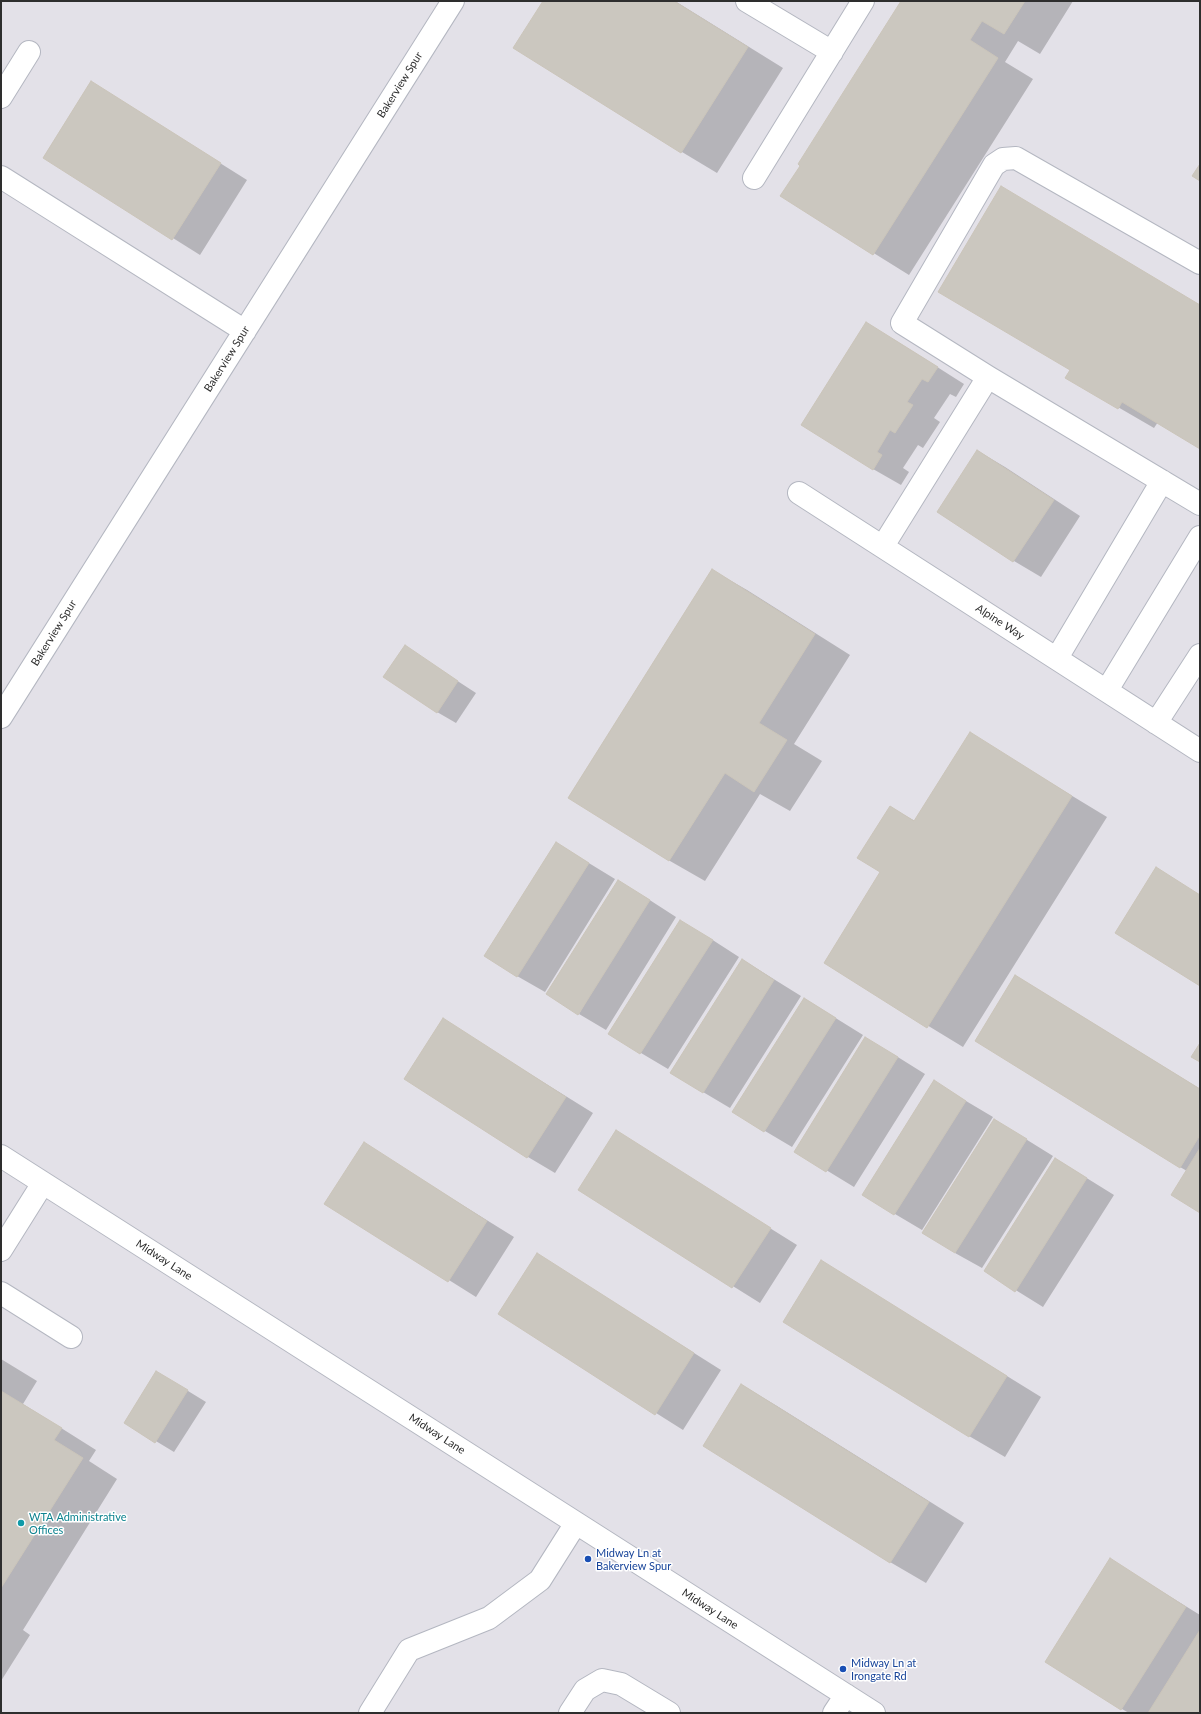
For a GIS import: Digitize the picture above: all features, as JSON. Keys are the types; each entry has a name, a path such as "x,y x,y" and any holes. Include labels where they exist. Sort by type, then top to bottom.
{"street":[{"name":"Bakerview Spur","path":"1,717 453,1"},
{"path":"747,1 832,52"},
{"path":"754,178 863,1"},
{"path":"1,97 29,52"},
{"path":"1200,263 1016,158 1004,158 994,165 902,323 988,377 1200,504"},
{"path":"1,177 245,331"},
{"path":"883,546 988,377"},
{"path":"1057,658 1162,481"},
{"name":"Alpine Way","path":"799,493 1200,750"},
{"path":"1107,690 1200,537"},
{"path":"1156,722 1200,655"},
{"name":"Midway Lane","path":"1,1156 874,1713"},
{"path":"1,1250 43,1183"},
{"path":"1,1293 71,1337"},
{"path":"370,1713 409,1650 489,1618 540,1580 576,1523"},
{"path":"570,1713 585,1690 602,1680 621,1684 669,1713"},
{"path":"834,1713 846,1695"}],"shaded area":[{"path":"1,1 1200,1 1200,1713 1,1713"}],"building":[{"path":"543,1 674,1 748,47 681,153 513,48"},
{"path":"901,1 1025,1 1004,34 982,21 970,40 998,58 873,255 780,196 800,166 798,164"},
{"path":"91,81 221,163 172,240 43,158"},
{"path":"1200,164 1200,181 1192,176"},
{"path":"1001,186 1200,305 1200,449 1122,402 1118,409 1065,378 1070,370 938,292"},
{"path":"866,322 938,367 928,382 922,379 907,402 913,405 895,433 890,430 877,452 882,455 873,470 801,425"},
{"path":"977,450 1054,500 1013,562 937,512"},
{"path":"712,569 815,634 759,723 787,740 754,792 725,773 669,861 568,798"},
{"path":"405,645 458,681 437,713 383,677"},
{"path":"970,732 1072,796 927,1028 824,963 880,872 857,858 890,806 914,821"},
{"path":"556,842 589,863 517,977 484,956"},
{"path":"1156,867 1200,895 1200,986 1115,933"},
{"path":"618,880 650,900 578,1015 546,994"},
{"path":"680,920 713,940 640,1054 608,1034"},
{"path":"742,959 774,980 703,1093 670,1073"},
{"path":"1015,975 1200,1089 1200,1135 1180,1168 975,1041"},
{"path":"804,998 836,1018 764,1132 732,1112"},
{"path":"443,1018 566,1097 527,1158 404,1079"},
{"path":"865,1037 898,1057 826,1172 794,1152"},
{"path":"1200,1043 1200,1062 1191,1057"},
{"path":"934,1080 966,1101 894,1215 862,1195"},
{"path":"994,1119 1027,1139 955,1253 922,1233"},
{"path":"616,1130 771,1228 732,1288 578,1190"},
{"path":"364,1142 487,1221 448,1282 324,1204"},
{"path":"1200,1148 1200,1213 1171,1195"},
{"path":"1055,1158 1087,1178 1015,1292 984,1271"},
{"path":"537,1253 694,1353 655,1415 498,1314"},
{"path":"821,1260 1007,1376 969,1437 783,1322"},
{"path":"156,1371 188,1390 155,1443 124,1423"},
{"path":"741,1384 929,1502 890,1563 703,1446"},
{"name":"WTA Administrative Offices","path":"1,1391 62,1428 54,1440 83,1458 1,1588"},
{"path":"1110,1558 1186,1607 1121,1710 1045,1662"},
{"path":"1200,1630 1200,1713 1148,1713"}],"place":[{"name":"WTA Administrative Offices","path":"21,1523"},
{"name":"Midway Ln at Bakerview Spur","path":"588,1559"},
{"name":"Midway Ln at Irongate Rd","path":"843,1669"}]}
